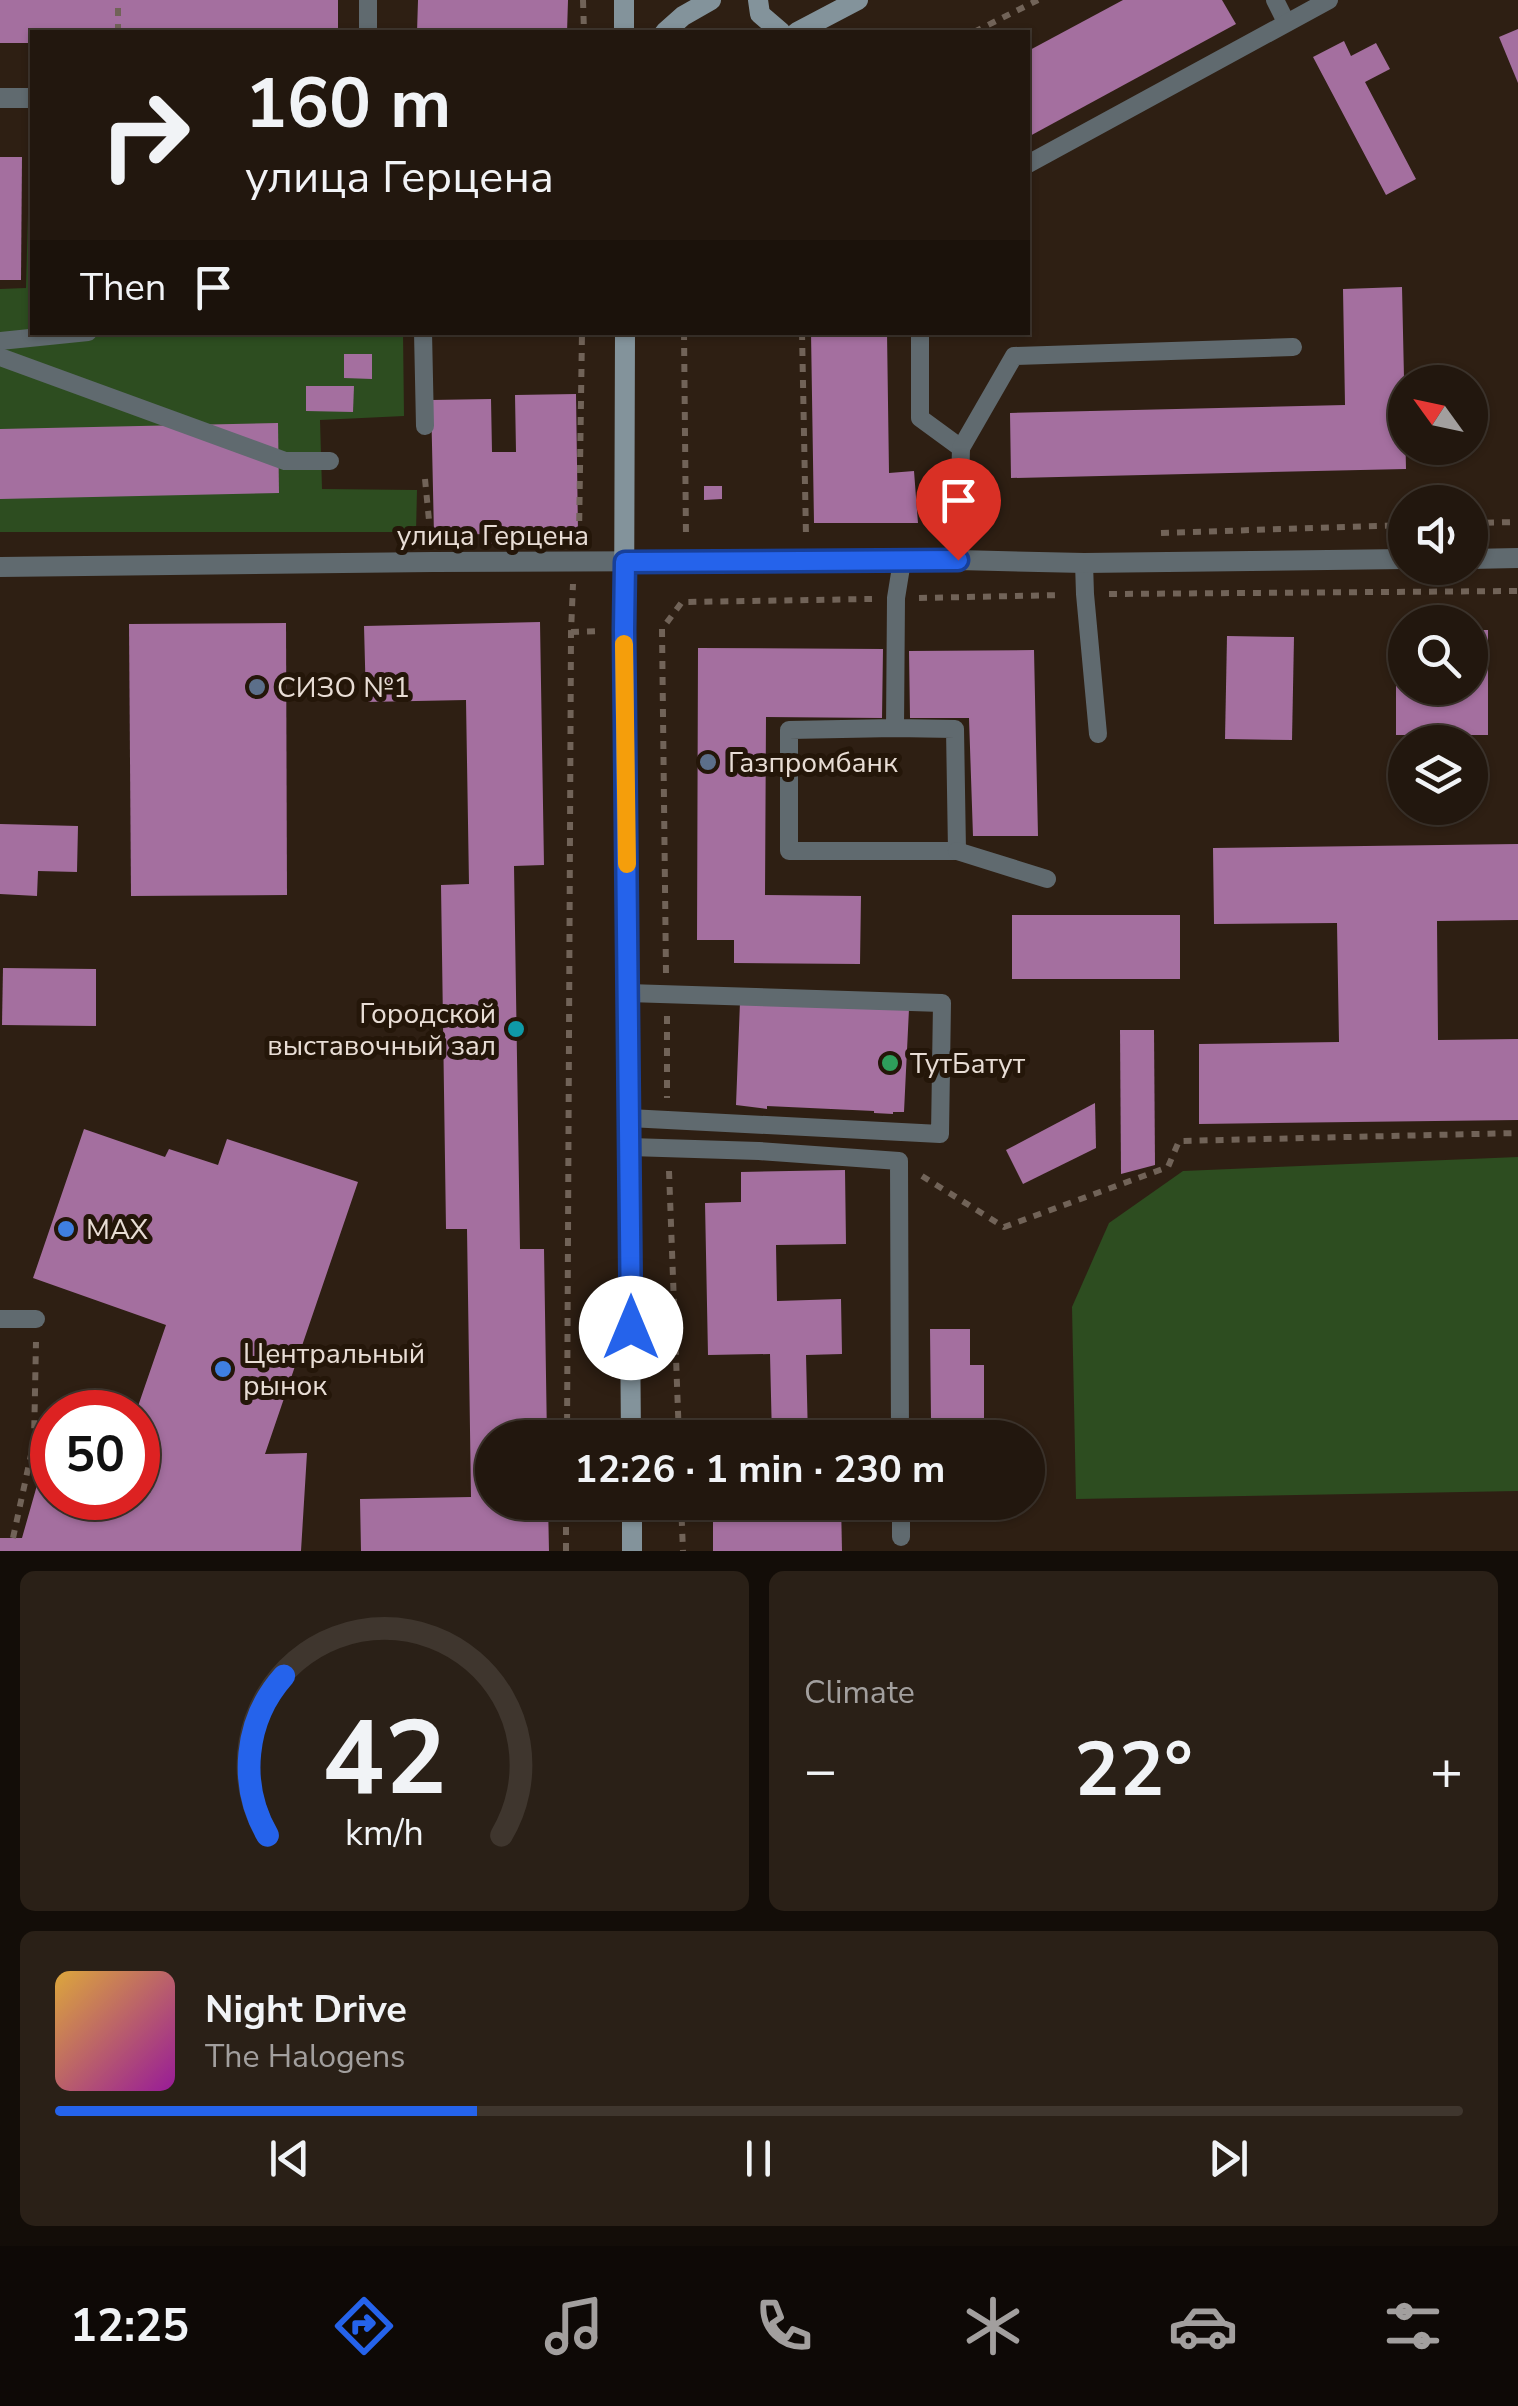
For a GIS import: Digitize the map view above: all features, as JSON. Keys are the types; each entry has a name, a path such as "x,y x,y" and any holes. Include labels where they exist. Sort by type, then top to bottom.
{"main road":[{"path":"624,0 624,30"},
{"path":"668,30 711,0"},
{"path":"758,0 760,14 779,30"},
{"path":"801,30 858,0"},
{"path":"625,335 631,1420"},
{"path":"632,1520 632,1551"}],"street":[{"path":"0,98 30,98"},
{"path":"1488,559 1518,558"},
{"name":"улица Герцена","path":"0,567 1388,560"}],"lane":[{"path":"368,0 368,30"},
{"path":"1276,0 1286,22"},
{"path":"1030,163 1329,0"},
{"path":"0,341 59,335"},
{"path":"423,335 425,426"},
{"path":"920,335 920,418 961,448"},
{"path":"958,560 961,448 1014,356 1292,347"},
{"path":"0,356 285,460 330,461"},
{"path":"895,728 896,598 902,561"},
{"path":"1084,563 1098,734"},
{"path":"957,852 955,729 789,730 789,851 957,852 1046,879"},
{"path":"628,992 942,1003 940,1134 630,1118"},
{"path":"630,1147 899,1161 900,1420"},
{"path":"0,1319 36,1319"},
{"path":"901,1520 901,1537"}],"path":[{"path":"118,0 118,30"},
{"path":"583,0 584,30"},
{"path":"978,30 1038,0"},
{"path":"567,1420 571,632 579,535 582,335"},
{"path":"667,1120 662,629 682,602 686,562 684,335"},
{"path":"802,335 806,536"},
{"path":"425,479 433,562"},
{"path":"1488,523 1518,522"},
{"path":"682,602 1518,591"},
{"path":"899,1161 1004,1227 1168,1167 1179,1141 1518,1133"},
{"path":"668,1148 678,1420"},
{"path":"14,1538 34,1441 36,1319"},
{"path":"566,1520 566,1551"},
{"path":"682,1520 683,1551"}],"green space":[{"path":"30,139 30,335 403,335 404,416 320,420 322,489 417,490 416,532 0,532 0,289 26,288"},
{"path":"1518,1157 1518,1491 1076,1499 1072,1307 1109,1223 1183,1171"}],"building":[{"path":"0,0 338,0 338,30 30,30 30,43 0,43"},
{"path":"418,0 568,0 567,30 417,30"},
{"path":"1123,0 1222,0 1236,24 1030,136 1030,50"},
{"path":"1518,29 1518,83 1499,37"},
{"path":"1344,41 1351,56 1376,43 1390,69 1365,82 1416,179 1386,195 1313,57"},
{"path":"0,157 22,157 21,280 0,280"},
{"path":"1402,287 1404,365 1388,365 1388,465 1406,465 1406,469 1011,478 1010,413 1345,405 1343,289"},
{"path":"811,335 887,335 889,473 914,471 918,523 814,523"},
{"path":"344,354 372,354 372,379 344,378"},
{"path":"306,386 354,386 353,412 306,411"},
{"path":"576,394 578,532 520,533 520,544 490,544 490,534 434,535 431,400 491,399 492,452 516,452 515,395"},
{"path":"278,423 279,493 0,499 0,429"},
{"path":"704,486 722,486 722,499 704,500"},
{"path":"540,622 544,865 514,866 520,1249 544,1249 547,1420 475,1420 475,1520 548,1520 549,1551 361,1551 360,1499 471,1497 467,1229 446,1229 441,885 469,884 466,700 366,702 364,626"},
{"path":"286,623 287,895 131,896 129,624"},
{"path":"1227,636 1294,637 1292,740 1225,739"},
{"path":"698,648 883,649 882,718 766,717 765,895 861,896 860,964 734,963 734,940 697,940"},
{"path":"1034,650 1038,836 973,836 969,718 910,718 909,651"},
{"path":"1396,705 1488,705 1488,725 1396,725"},
{"path":"0,824 78,826 77,872 38,871 37,896 0,894"},
{"path":"1518,844 1518,920 1437,921 1438,1040 1518,1039 1518,1120 1199,1124 1199,1044 1339,1042 1337,923 1214,924 1213,848"},
{"path":"1012,915 1180,915 1180,979 1012,979"},
{"path":"3,968 96,969 96,1026 2,1025"},
{"path":"740,1002 909,1009 904,1112 736,1105"},
{"path":"1120,1030 1154,1030 1155,1165 1121,1174"},
{"path":"1095,1103 1096,1148 1023,1184 1006,1150"},
{"name":"Центральный рынок","path":"84,1129 165,1157 169,1149 218,1165 227,1139 358,1182 265,1454 307,1453 301,1551 0,1551 0,1538 22,1538 30,1510 30,1520 160,1520 160,1390 144,1390 166,1325 33,1278"},
{"path":"845,1170 846,1244 776,1245 777,1301 841,1299 842,1354 806,1355 808,1420 772,1420 770,1354 708,1355 705,1203 741,1202 741,1172"},
{"path":"930,1329 970,1329 970,1365 984,1365 984,1420 931,1420"},
{"path":"713,1520 841,1520 842,1551 713,1551"}],"slow traffic":[{"path":"624,644 627,864"}],"place":[{"name":"СИЗО №1","path":"257,687"},
{"name":"Газпромбанк","path":"708,762"},
{"name":"Городской выставочный зал","path":"516,1029"},
{"name":"ТутБатут","path":"890,1063"},
{"name":"MAX","path":"66,1229"},
{"name":"Центральный рынок","path":"223,1369"}],"route":[{"path":"631,1328 625,562 958,560"}]}
